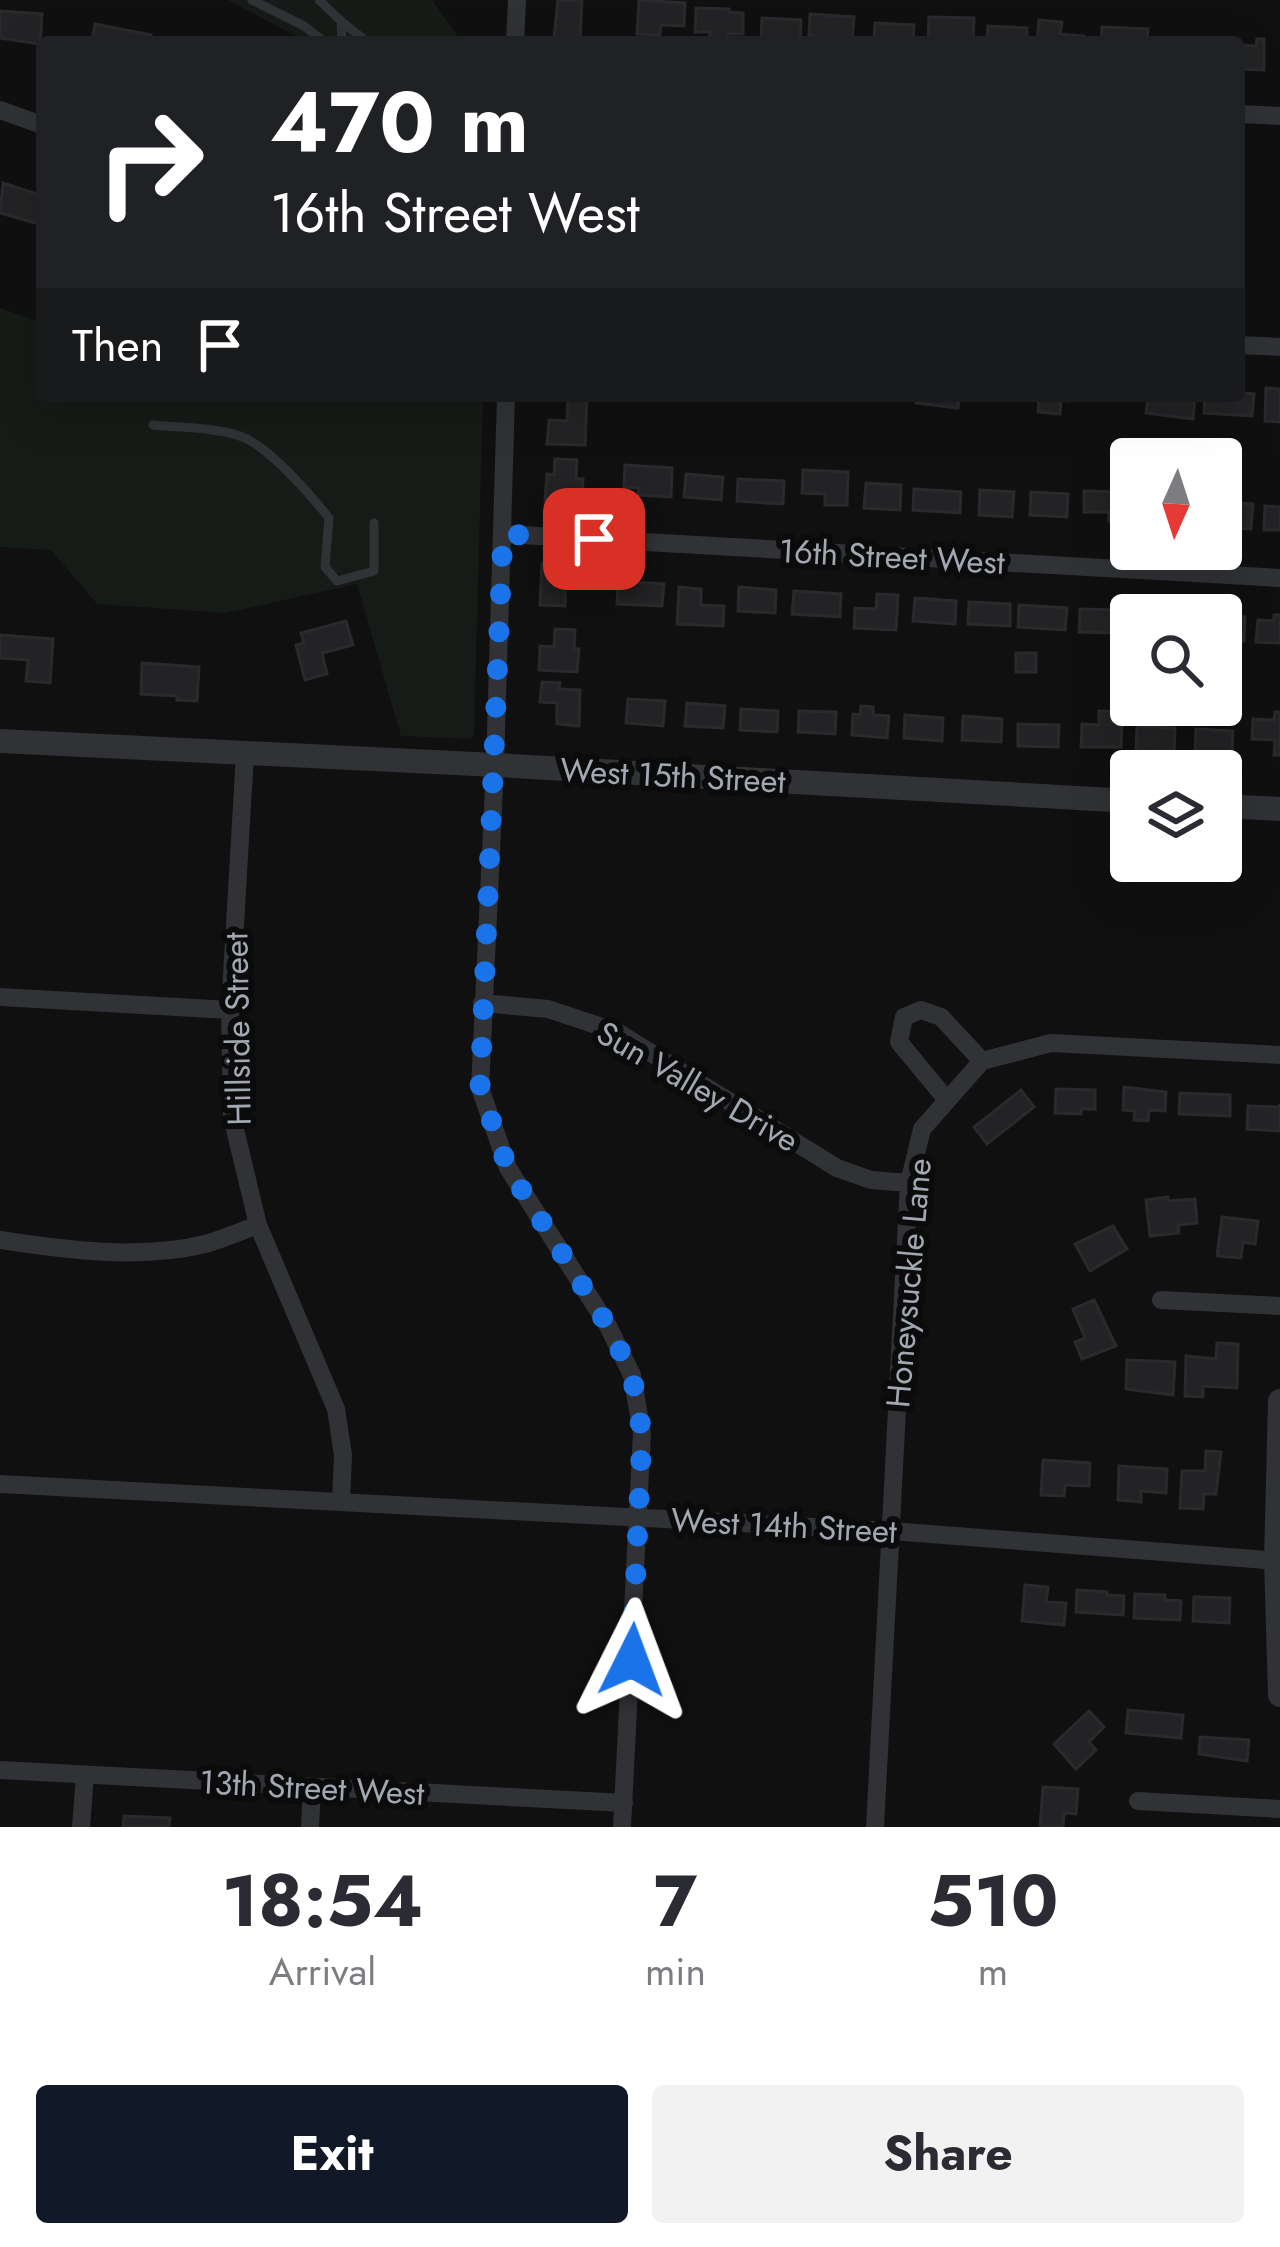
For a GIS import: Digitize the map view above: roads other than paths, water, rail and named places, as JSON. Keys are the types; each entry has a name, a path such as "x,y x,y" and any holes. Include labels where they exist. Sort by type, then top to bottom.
{"street":[{"path":"515,36 517,0"},
{"path":"0,110 36,123"},
{"path":"1245,114 1280,116"},
{"path":"1245,345 1280,347"},
{"path":"506,402 480,1088 508,1168 608,1326 632,1375 642,1433 622,1827"},
{"name":"16th Street West","path":"503,534 1280,578"},
{"name":"West 15th Street","path":"0,741 1110,800"},
{"name":"Hillside Street","path":"245,754 230,1010 232,1117 258,1225 335,1409 344,1455 340,1501"},
{"path":"1242,807 1280,809"},
{"path":"0,997 230,1010"},
{"name":"Sun Valley Drive","path":"482,1004 548,1009 617,1033 837,1168 871,1180 909,1184"},
{"path":"947,1100 898,1042 904,1017 922,1010 940,1017 982,1061 1051,1043 1280,1055"},
{"name":"Honeysuckle Lane","path":"874,1827 909,1184 922,1129 982,1061"},
{"path":"0,1240 142,1252 205,1244 258,1225"},
{"path":"1161,1300 1280,1306"},
{"path":"1280,1401 1280,1695"},
{"name":"West 14th Street","path":"0,1484 891,1531 1278,1560"},
{"name":"13th Street West","path":"0,1770 624,1803"},
{"path":"81,1827 85,1775"},
{"path":"310,1827 312,1786"},
{"path":"1138,1801 1280,1809"}],"lane":[{"path":"252,0 317,36"},
{"path":"319,0 360,36"},
{"path":"341,21 341,36"},
{"path":"153,425 250,440 296,480 328,518 326,567 338,580 374,571 374,523"}]}
